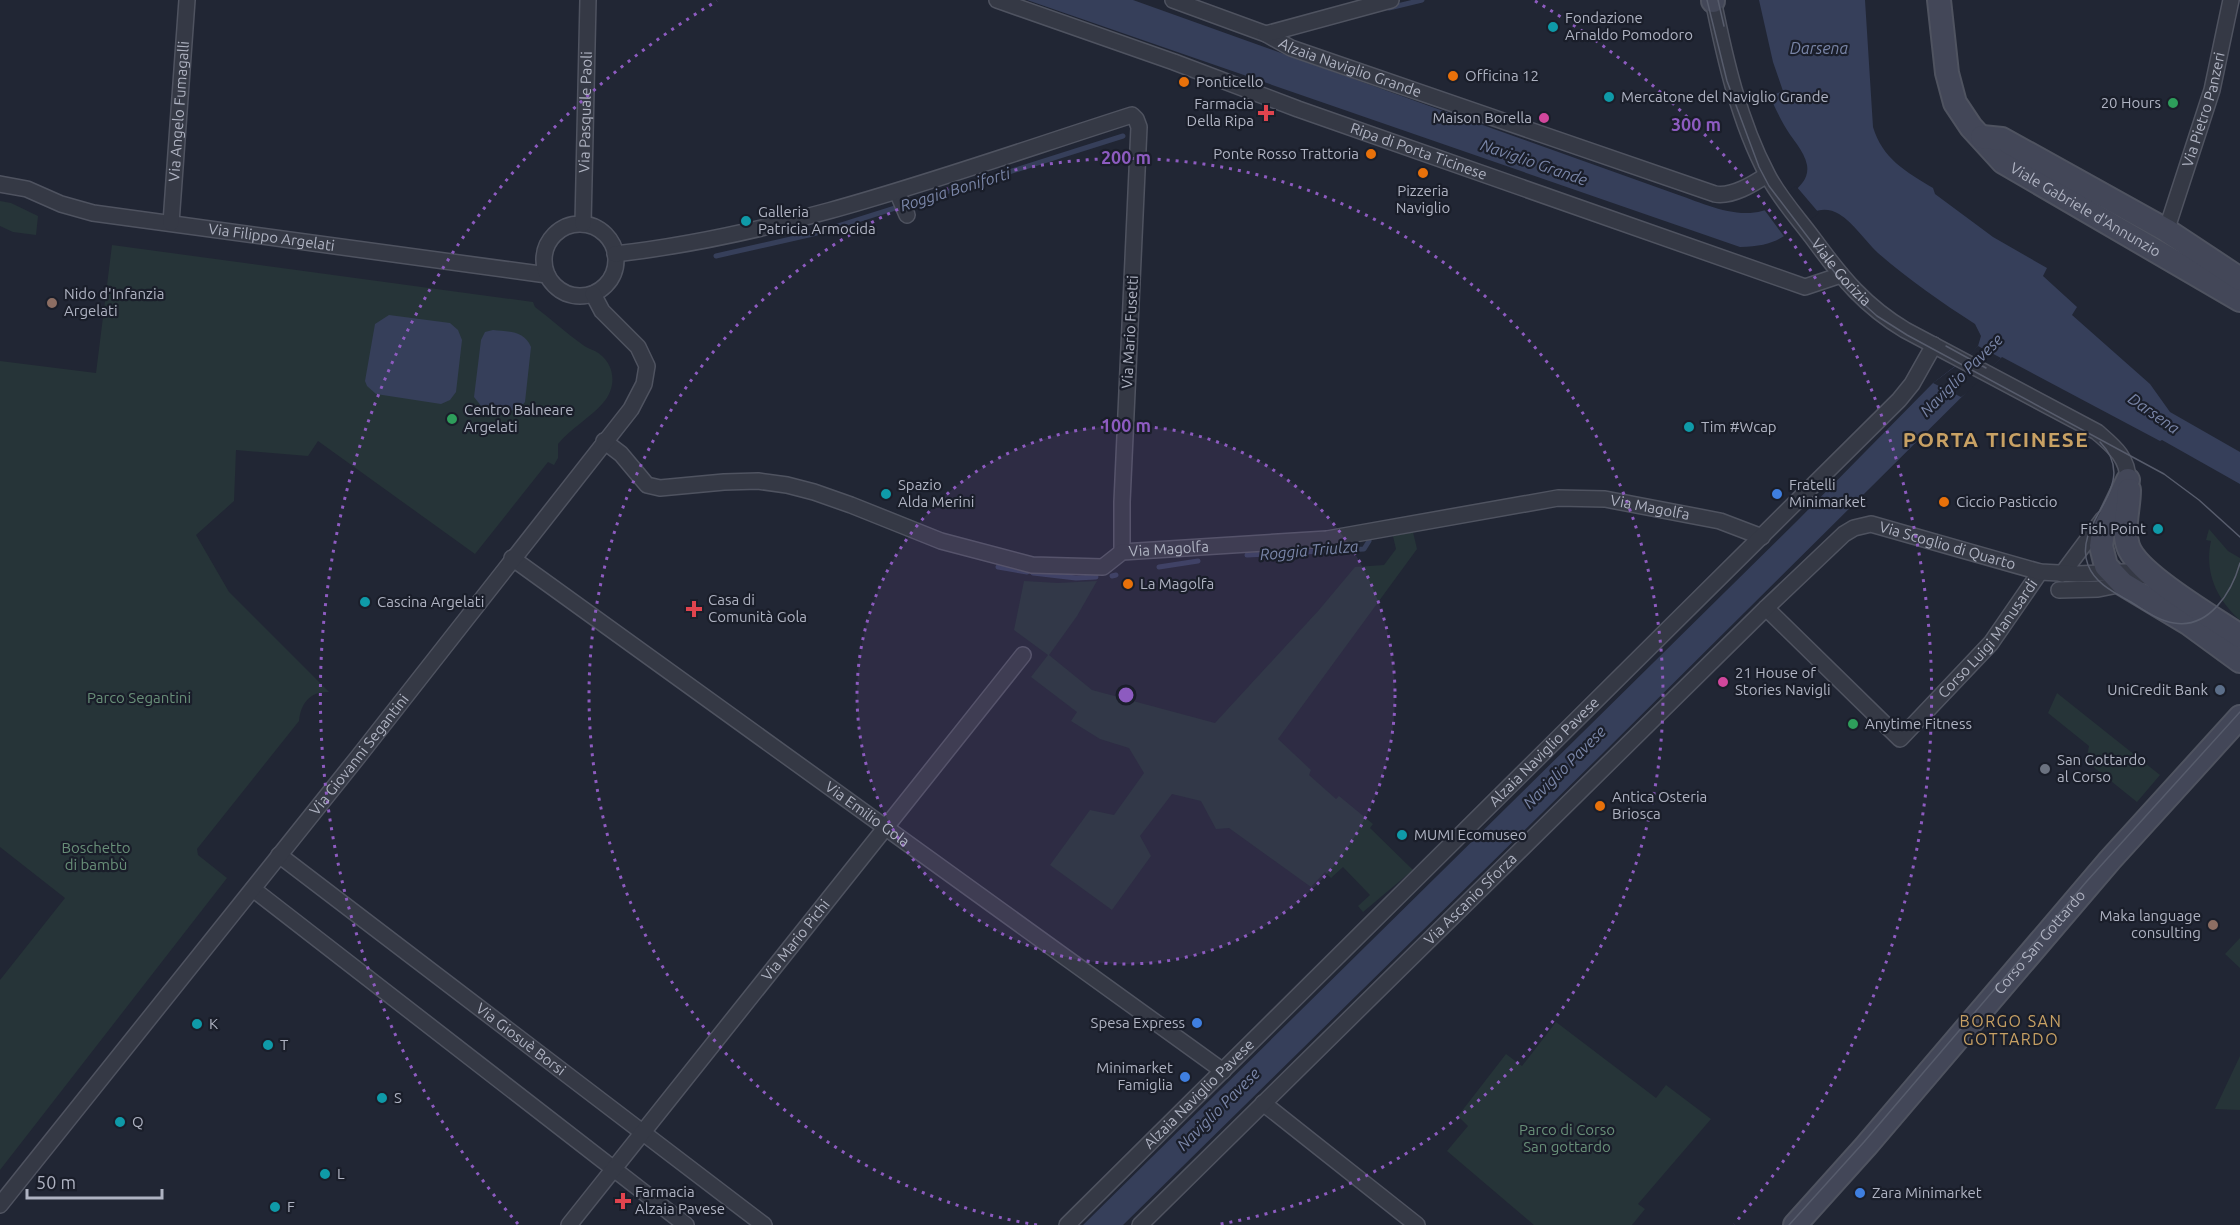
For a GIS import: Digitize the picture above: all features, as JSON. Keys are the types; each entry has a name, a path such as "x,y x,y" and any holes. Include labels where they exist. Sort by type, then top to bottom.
{"street":[{"name":"Via Angelo Fumagalli","path":"171,223 187,0"},
{"name":"Via Pasquale Paoli","path":"583,224 588,0"},
{"name":"Ripa di Porta Ticinese","path":"997,0 1164,58 1298,109 1805,287 1841,275"},
{"name":"Alzaia Naviglio Grande","path":"1173,0 1266,34 1291,48 1715,194 1726,194 1750,185 1767,175"},
{"path":"1266,34 1391,0"},
{"name":"Viale Gorizia","path":"1713,0 1732,82 1745,123 1767,175 1841,275 1875,310 1899,326 2097,432 2123,458 2128,470 2128,480"},
{"name":"Viale Gabriele d'Annunzio","path":"1939,0 1950,90 1961,115 2003,162 2201,265"},
{"name":"Via Pietro Panzeri","path":"2171,227 2212,90 2231,0"},
{"name":"Via Mario Fusetti","path":"615,254 694,243 790,220 869,198 1132,115 1137,119 1139,126 1122,502 1122,552"},
{"name":"Viale Gabriele d'Annunzio","path":"1982,137 2002,140 2171,227 2201,265"},
{"path":"2014,169 2055,180 2151,237 2160,236 2171,227"},
{"name":"Via Filippo Argelati","path":"0,184 27,189 67,206 93,213 547,275"},
{"path":"898,194 907,215"},
{"path":"583,224 605,235 615,254 613,276 604,287 593,294 580,296 566,294 555,286 547,275 543,258 549,241 558,231 565,227 583,224"},
{"path":"2201,265 2240,279"},
{"path":"2201,265 2240,300"},
{"name":"Via Giovanni Segantini","path":"0,1205 253,889 630,409 644,384 647,366 638,347 602,311 593,294"},
{"name":"Alzaia Naviglio Pavese","path":"1067,1225 1899,400 1912,384 1934,345"},
{"name":"Via Magolfa","path":"604,441 621,454 647,484 660,488 758,481 788,485 851,505 941,541 1032,565 1103,567 1122,552 1327,539 1558,498 1605,499 1720,521 1762,537"},
{"path":"2128,480 2103,532 2101,546 2103,559 2117,578 2188,623 2240,661"},
{"path":"2128,480 2129,500 2126,523 2128,546 2136,561 2155,578 2240,636"},
{"path":"2062,574 2103,519 2113,511"},
{"name":"Via Scoglio di Quarto","path":"1854,528 1871,524 2040,572 2117,578"},
{"name":"Via Ascanio Sforza","path":"1140,1225 1766,608 1844,534 1854,528"},
{"name":"Via Emilio Gola","path":"512,558 1223,1071"},
{"name":"Corso Luigi Manusardi","path":"1766,608 1900,739 1991,643 2040,572"},
{"path":"2059,590 2098,589 2117,578 2134,573 2155,578"},
{"name":"Via Mario Pichi","path":"569,1225 1023,655"},
{"name":"Corso San Gottardo","path":"1799,1224 2110,860 2240,717"},
{"name":"Via Giosuè Borsi","path":"279,855 764,1225"},
{"path":"253,889 686,1225"},
{"path":"1263,1103 1417,1225"}],"green space":[{"path":"0,201 11,203 38,216 36,235 13,232 0,226"},
{"name":"Parco Segantini","path":"112,245 533,302 535,307 571,336 607,361 612,382 608,396 603,403 558,444 558,458 554,465 548,462 475,554 318,441 308,456 236,450 234,501 196,535 229,592 329,692 317,693 308,699 302,708 299,721 197,849 198,855 227,878 0,1170 0,980 65,898 0,847 0,361 96,373"},
{"path":"2209,529 2228,551 2240,558 2240,620 2225,604 2214,585 2209,564 2211,541 2206,540"},
{"path":"1413,532 1417,549 1278,739 1311,770 1309,775 1336,799 1339,796 1373,824 1370,828 1413,870 1363,912 1358,906 1370,895 1343,867 1331,878 1325,872 1311,887 1229,828 1216,829 1201,801 1172,794 1140,836 1151,856 1112,910 1050,865 1090,810 1114,815 1144,773 1129,748 1100,739 1071,721 1077,712 1031,677 1048,655 1014,630 1024,581 1058,583 1097,581 1077,616 1049,655 1092,690 1215,723 1319,610 1355,567 1384,565 1396,549 1393,536"},
{"path":"2057,693 2160,775 2137,802 2086,761 2089,746 2048,713"},
{"path":"2240,938 2240,968 2225,954"},
{"name":"Parco di Corso San gottardo","path":"1556,1022 1656,1098 1666,1085 1711,1119 1638,1204 1645,1209 1632,1225 1534,1225 1447,1151 1468,1126 1458,1116 1506,1054 1522,1066"},
{"path":"2240,1056 2240,1110 2215,1109"}],"water":[{"path":"1027,0 1133,0 1706,205 1740,213 1751,213 1762,211 1778,203 1799,187 1807,173 1803,154 1784,125 1770,96 1783,91 1773,62 1759,0 1865,0 1873,127 1882,147 1896,163 1933,188 1935,194 1993,237 2047,268 2043,276 2077,307 2072,315 2150,384 2170,412 2240,452 2240,484 2162,440 2160,441 2002,357 1123,1225 1083,1225 1797,521 1933,383 1972,353 1978,346 1981,336 1975,324 1901,272 1878,253 1850,222 1833,211 1816,211 1788,234 1772,242 1740,247"},
{"path":"389,315 450,323 458,330 462,340 456,392 450,400 441,404 376,394 367,386 365,381 375,324"},
{"path":"493,330 520,335 528,341 531,347 525,402 511,411 493,411 482,407 474,397 481,340 485,332"}],"pier":[{"path":"1796,186 1819,213 1786,239 1763,208"},
{"path":"1978,346 2001,358 1969,391 1961,397 1933,383 1968,357"}],"waterway":[{"path":"1389,8 1422,0"},
{"name":"Roggia Boniforti","path":"716,256 813,234 1123,136"},
{"name":"Roggia Triulza","path":"1247,555 1364,549 1369,541"},
{"name":"Roggia Triulza","path":"1159,567 1198,561"},
{"name":"Roggia Triulza","path":"998,567 1027,572"},
{"name":"Roggia Triulza","path":"1033,573 1076,578 1096,577"},
{"name":"Roggia Triulza","path":"1112,576 1116,575"}],"tram line":[{"path":"1707,0 1727,81 1759,167 1769,186 1848,290 1877,316 1907,335 2164,474 2199,500 2240,537"},
{"path":"1718,0 1724,26"},
{"path":"1946,346 1986,368"},
{"path":"2100,442 2111,458 2114,474 2111,489 2089,533 2085,549 2088,565 2100,582 2156,617 2168,622 2187,623 2198,620 2217,606 2231,585 2240,563"},
{"path":"1789,1225 1864,1142 2087,881 2240,712"}],"place":[{"name":"Fondazione Arnaldo Pomodoro","path":"1553,27"},
{"name":"Officina 12","path":"1453,76"},
{"name":"Ponticello","path":"1184,82"},
{"name":"Mercatone del Naviglio Grande","path":"1609,97"},
{"name":"20 Hours","path":"2173,103"},
{"name":"Farmacia Della Ripa","path":"1266,113"},
{"name":"Maison Borella","path":"1544,118"},
{"name":"Ponte Rosso Trattoria","path":"1371,154"},
{"name":"Pizzeria Naviglio","path":"1423,173"},
{"name":"Galleria Patricia Armocida","path":"746,221"},
{"name":"Nido d'Infanzia Argelati","path":"52,303"},
{"name":"Centro Balneare Argelati","path":"452,419"},
{"name":"Tim #Wcap","path":"1689,427"},
{"name":"Spazio Alda Merini","path":"886,494"},
{"name":"Fratelli Minimarket","path":"1777,494"},
{"name":"Ciccio Pasticcio","path":"1944,502"},
{"name":"Fish Point","path":"2158,529"},
{"name":"La Magolfa","path":"1128,584"},
{"name":"Cascina Argelati","path":"365,602"},
{"name":"Casa di Comunità Gola","path":"694,609"},
{"name":"21 House of Stories Navigli","path":"1723,682"},
{"name":"UniCredit Bank","path":"2220,690"},
{"name":"Anytime Fitness","path":"1853,724"},
{"name":"San Gottardo al Corso","path":"2045,769"},
{"name":"Antica Osteria Briosca","path":"1600,806"},
{"name":"MUMI Ecomuseo","path":"1402,835"},
{"name":"Maka language consulting","path":"2213,925"},
{"name":"Spesa Express","path":"1197,1023"},
{"name":"K","path":"197,1024"},
{"name":"T","path":"268,1045"},
{"name":"Minimarket Famiglia","path":"1185,1077"},
{"name":"S","path":"382,1098"},
{"name":"Q","path":"120,1122"},
{"name":"L","path":"325,1174"},
{"name":"Zara Minimarket","path":"1860,1193"},
{"name":"Farmacia Alzaia Pavese","path":"623,1201"},
{"name":"F","path":"275,1207"}],"district":[{"name":"PORTA TICINESE","path":"1996,440"},
{"name":"BORGO SAN GOTTARDO","path":"2011,1030"}],"water label":[{"name":"Darsena","path":"1819,48"},
{"name":"Naviglio Grande","path":"1534,162"},
{"name":"Naviglio Pavese","path":"1961,375"},
{"name":"Darsena","path":"2154,413"},
{"name":"Naviglio Pavese","path":"1564,767"},
{"name":"Naviglio Pavese","path":"1218,1109"}],"park label":[{"name":"Boschetto di bambù","path":"96,856"}]}
